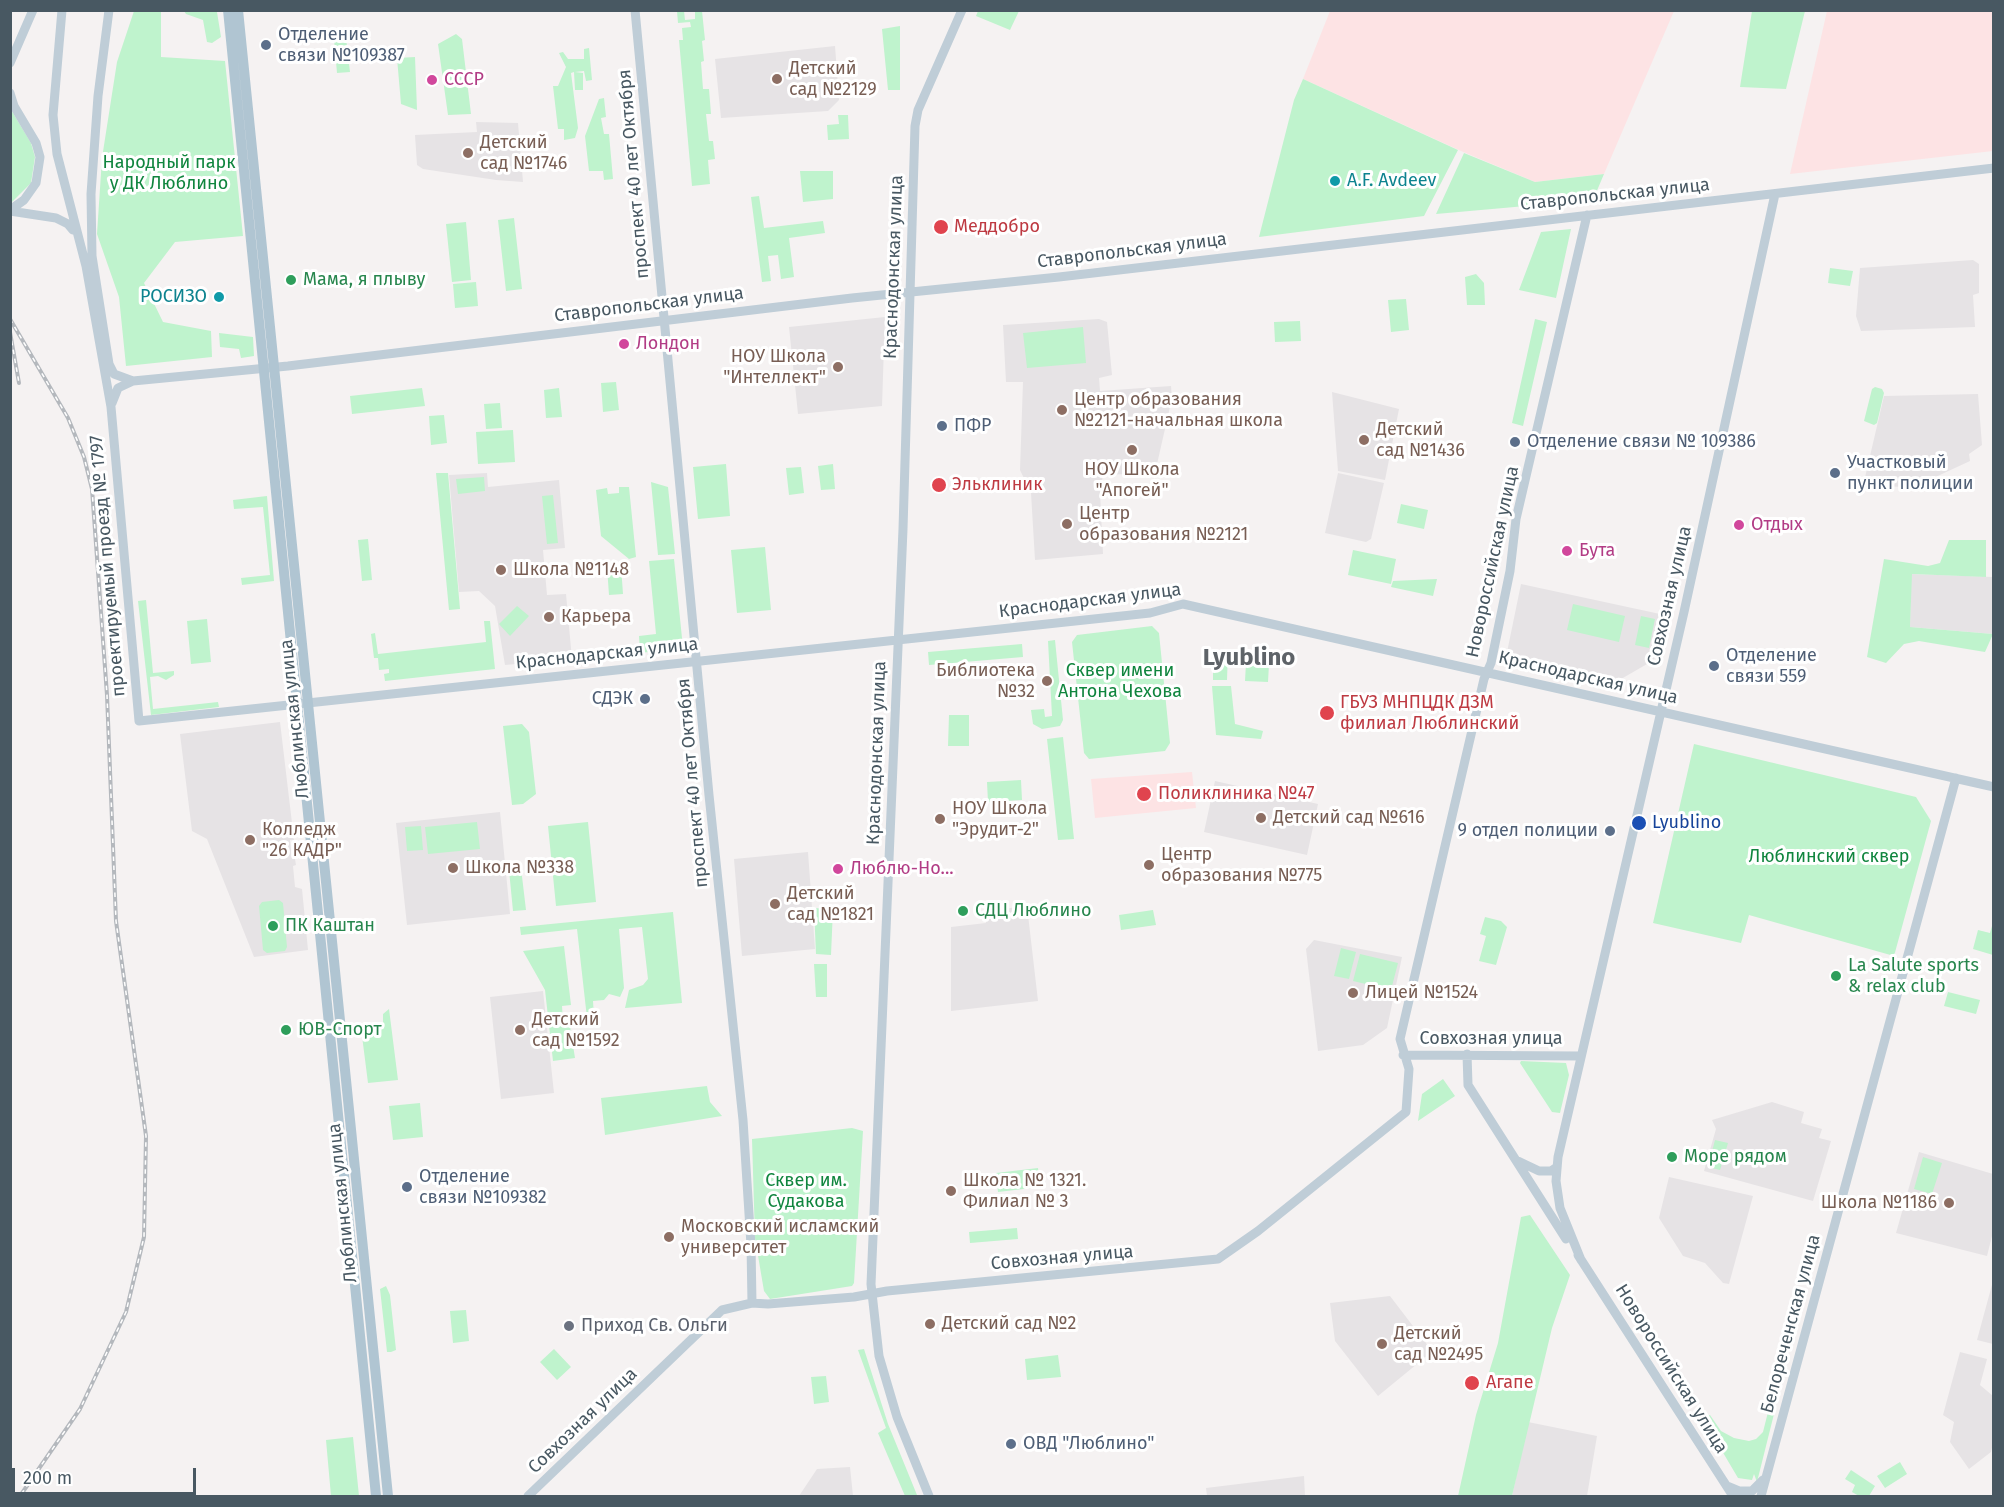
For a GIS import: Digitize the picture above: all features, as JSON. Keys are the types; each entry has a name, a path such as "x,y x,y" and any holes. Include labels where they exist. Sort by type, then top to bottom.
{"main road":[{"name":"Люблинская улица","path":"228,10 270,367"},
{"name":"Люблинская улица","path":"238,10 270,367 388,1497"},
{"name":"Люблинская улица","path":"304,702 376,1497"}],"street":[{"path":"10,63 33,10"},
{"name":"проектируемый проезд № 1797","path":"62,10 53,115 63,183 90,283 111,407 139,721"},
{"path":"109,10 98,96 91,194 92,256 109,364 114,374 133,381"},
{"name":"проспект 40 лет Октября","path":"635,10 743,1120 752,1245 752,1303"},
{"name":"Краснодонская улица","path":"929,1497 897,1417 882,1366 874,1326 872,1294 916,117 962,10"},
{"path":"10,93 14,105 36,143 40,157 40,172 30,193 10,211"},
{"name":"Ставропольская улица","path":"133,381 1994,168"},
{"path":"30,193 30,205 39,213"},
{"name":"Совхозная улица","path":"528,1497 722,1310 752,1303 779,1303 1218,1259 1258,1232 1406,1112 1408,1069 1403,1055 1581,1056 1775,194"},
{"path":"10,211 39,213 64,221 72,227 77,237"},
{"name":"Новороссийская улица","path":"1403,1055 1400,1039 1486,672 1491,663 1502,612 1516,519 1587,215"},
{"path":"111,407 114,393 133,381"},
{"name":"Краснодарская улица","path":"139,721 1150,613 1183,604 1994,787"},
{"name":"Белореченская улица","path":"1761,1497 1956,778"},
{"name":"Новороссийская улица","path":"1467,1054 1468,1085 1543,1206 1581,1260 1731,1495"},
{"name":"Новороссийская улица","path":"1581,1056 1557,1167 1560,1209 1581,1260"},
{"path":"1515,1159 1539,1171 1551,1171 1557,1167"},
{"path":"1725,1484 1739,1491 1752,1491 1761,1484 1769,1468"}],"shaded area":[{"path":"1330,11 1674,11 1604,174 1535,182 1303,79"},
{"path":"1827,11 1993,11 1993,151 1790,174"},
{"name":"Детский сад №2129","path":"835,46 839,100 828,111 721,118 715,59"},
{"name":"Детский сад №1746","path":"476,122 518,123 523,182 423,169 417,165 415,135 477,132"},
{"path":"1973,260 1979,264 1979,293 1973,295 1975,327 1861,331 1856,316 1860,268"},
{"name":"НОУ Школа \"Интеллект\"","path":"885,317 882,406 798,414 789,327"},
{"path":"1099,319 1107,322 1112,375 1099,378 1100,391 1171,386 1172,398 1155,473 1103,475 1100,492 1103,554 1035,560 1031,493 1020,470 1023,382 1006,382 1003,325"},
{"name":"Детский сад №1436","path":"1332,392 1399,409 1385,480 1338,471"},
{"path":"1978,394 1982,445 1969,454 1970,461 1914,487 1863,486 1884,396"},
{"name":"Школа №1148","path":"487,473 488,487 559,480 565,548 543,550 547,595 566,594 572,659 505,665 495,606 479,591 459,592 449,475"},
{"path":"1338,473 1384,483 1371,539 1366,542 1325,533"},
{"path":"1911,574 1993,577 1993,634 1910,627"},
{"path":"1521,584 1660,614 1662,616 1654,660 1609,686 1505,662"},
{"name":"Колледж \"26 КАДР\"","path":"280,722 294,840 290,840 292,859 295,859 296,865 293,866 295,887 302,889 308,950 254,957 207,839 192,831 180,734"},
{"name":"Поликлиника №47","path":"1192,772 1196,808 1095,818 1091,779"},
{"name":"Детский сад №616","path":"1215,781 1318,804 1307,855 1204,832"},
{"name":"Школа №338","path":"500,812 510,914 407,925 396,823"},
{"name":"Детский сад №1821","path":"808,852 815,949 742,956 734,859"},
{"path":"1027,906 1038,1001 951,1011 951,927 986,923 985,911"},
{"name":"Лицей №1524","path":"1314,940 1402,957 1387,1028 1363,1045 1318,1051 1306,949"},
{"name":"Детский сад №1592","path":"543,991 554,1093 501,1099 490,997"},
{"path":"1772,1102 1804,1112 1801,1123 1822,1129 1819,1138 1831,1141 1813,1201 1704,1171 1716,1129 1712,1120"},
{"name":"Школа №1186","path":"1919,1152 1993,1174 1993,1232 1987,1256 1896,1233"},
{"path":"1669,1177 1753,1196 1729,1284 1723,1283 1705,1263 1683,1256 1659,1218"},
{"path":"1993,1281 1993,1344 1977,1340"},
{"name":"Детский сад №2495","path":"1390,1296 1429,1347 1428,1355 1378,1396 1335,1341 1330,1303"},
{"path":"1960,1352 1987,1359 1980,1385 1993,1396 1991,1452 1969,1469 1950,1442 1954,1422 1943,1415"},
{"path":"1528,1422 1597,1436 1587,1496 1512,1496"},
{"path":"850,1467 853,1496 799,1496 817,1469"},
{"path":"1304,1476 1305,1496 1207,1496 1206,1488"}],"green space":[{"path":"978,10 1019,11 1010,30 976,16"},
{"name":"Народный парк у ДК Люблино","path":"134,11 161,11 161,57 225,61 243,236 175,242 144,283 163,322 211,331 212,357 126,366 119,297 97,234 102,158 117,62"},
{"path":"184,11 217,12 221,37 212,43 207,42 203,20 186,14"},
{"path":"677,11 684,11 685,20 695,19 695,11 702,11 705,40 702,41 704,61 701,62 703,89 709,89 711,114 706,114 709,141 713,141 715,159 708,160 710,184 692,186 679,40 683,40 682,28 691,27 690,22 678,23"},
{"path":"1752,11 1805,11 1786,89 1740,87"},
{"path":"900,26 900,90 888,90 882,29"},
{"path":"456,34 462,39 471,114 448,115 438,44"},
{"path":"346,38 350,72 337,73 334,39"},
{"path":"589,48 592,80 586,81 584,71 575,72 583,73 583,90 575,90 574,72 571,73 578,128 575,138 564,140 564,129 558,129 553,86 558,86 566,67 559,53 563,52 568,59 584,59 584,49"},
{"path":"415,57 417,110 401,104 397,58"},
{"path":"1303,79 1458,150 1424,216 1259,237 1294,100"},
{"path":"604,98 606,117 601,118 604,134 609,134 613,179 604,180 603,171 589,171 585,136 599,99"},
{"path":"10,108 31,143 35,157 31,183 11,203"},
{"path":"838,115 848,115 849,139 828,140 827,125 839,124"},
{"path":"1464,153 1535,182 1604,174 1593,200 1436,214"},
{"path":"800,171 833,171 833,199 803,202"},
{"path":"759,196 764,228 823,221 825,233 789,238 794,277 781,279 778,255 768,256 771,281 762,282 751,197"},
{"path":"514,218 522,289 506,291 498,220"},
{"path":"466,222 471,280 452,282 446,224"},
{"path":"1571,229 1556,298 1519,290 1541,232"},
{"path":"1830,268 1853,271 1850,286 1828,283"},
{"path":"1476,274 1484,283 1485,305 1467,305 1465,277"},
{"path":"476,282 478,306 455,308 453,284"},
{"path":"1406,299 1409,330 1391,332 1388,300"},
{"path":"1535,319 1547,322 1523,426 1512,423"},
{"path":"1300,321 1301,341 1275,342 1274,322"},
{"path":"1083,327 1086,363 1027,368 1023,333"},
{"path":"219,333 253,337 254,356 241,358 239,349 220,347"},
{"path":"616,382 619,410 603,412 601,383"},
{"path":"1875,387 1882,389 1884,393 1877,423 1874,425 1864,421 1872,389"},
{"path":"422,388 425,406 352,414 350,396"},
{"path":"559,388 562,417 546,418 544,390"},
{"path":"500,403 502,428 486,429 484,404"},
{"path":"444,415 447,443 431,445 429,416"},
{"path":"513,430 515,462 478,464 476,432"},
{"path":"726,464 730,516 698,519 693,467"},
{"path":"833,464 835,489 821,490 818,466"},
{"path":"801,467 804,493 789,495 786,468"},
{"path":"436,473 448,473 460,609 449,610"},
{"path":"484,477 485,491 458,494 456,479"},
{"path":"651,482 668,487 675,554 658,555"},
{"path":"619,487 629,487 636,557 629,559 601,536 596,490 607,488 608,494 619,493"},
{"path":"553,495 558,543 547,544 542,496"},
{"path":"267,496 274,581 242,585 241,578 270,575 263,507 234,509 233,500"},
{"path":"1401,504 1428,510 1424,529 1397,523"},
{"path":"368,539 372,580 362,581 358,540"},
{"path":"1949,540 1986,540 1986,577 1912,574 1910,627 1993,634 1985,652 1919,641 1904,644 1886,663 1867,657 1884,559 1928,566 1940,563"},
{"path":"765,547 771,610 737,613 731,550"},
{"path":"1353,550 1396,559 1391,584 1348,575"},
{"path":"674,559 683,648 640,653 639,636 656,634 649,561"},
{"path":"621,566 623,594 609,595 607,567"},
{"path":"1437,579 1433,596 1391,587 1393,581"},
{"path":"146,600 153,673 174,671 174,675 166,680 158,676 150,677 153,709 218,702 219,707 151,715 138,601"},
{"path":"1573,604 1625,616 1619,642 1567,630"},
{"path":"517,606 529,616 510,636 499,624"},
{"path":"1641,616 1655,619 1649,648 1635,645"},
{"path":"207,619 211,662 191,664 187,621"},
{"path":"484,621 490,621 495,669 385,681 384,674 389,673 389,669 379,670 378,658 374,658 371,634 375,633 378,654 486,642"},
{"name":"Сквер имени Антона Чехова","path":"1152,626 1159,633 1170,743 1165,751 1089,759 1084,753 1072,642 1077,635"},
{"path":"1055,640 1063,720 1060,726 1042,729 1033,724 1031,710 1044,709 1045,717 1052,716 1048,641"},
{"path":"1022,644 1023,657 929,665 928,652"},
{"path":"1213,651 1228,651 1227,680 1213,680"},
{"path":"1246,663 1269,664 1268,682 1245,681"},
{"path":"1212,686 1231,686 1235,724 1263,731 1261,739 1216,735"},
{"path":"949,715 969,715 969,746 948,746"},
{"path":"522,724 529,732 536,794 523,804 512,805 503,726"},
{"path":"1063,737 1074,839 1058,840 1047,739"},
{"name":"Люблинский сквер","path":"1694,744 1916,797 1931,821 1894,956 1749,915 1741,943 1653,923"},
{"path":"1021,780 1022,800 988,802 987,782"},
{"path":"477,822 480,849 428,854 425,827"},
{"path":"588,822 596,902 556,906 548,826"},
{"path":"421,826 423,850 407,851 405,827"},
{"path":"521,868 526,910 513,911 509,870"},
{"name":"ПК Каштан","path":"279,900 283,903 287,947 285,951 267,953 263,950 259,906 262,902"},
{"path":"814,908 833,909 831,955 816,954"},
{"path":"1153,910 1156,925 1121,930 1119,915"},
{"path":"673,912 682,1003 625,1008 629,990 643,985 648,979 642,927 619,929 624,988 620,997 609,994 604,1000 593,1001 594,1017 587,1018 577,929 521,935 520,927"},
{"path":"1485,917 1501,921 1507,927 1496,965 1479,961 1486,936 1480,934"},
{"path":"1992,926 1993,955 1973,949 1978,930 1990,933"},
{"path":"564,946 571,1005 562,1006 563,1021 569,1020 575,1058 553,1061 545,990 523,951"},
{"path":"1341,948 1356,952 1349,979 1334,976"},
{"path":"1360,954 1398,963 1391,990 1353,981"},
{"path":"814,964 827,964 827,997 816,997"},
{"path":"1948,992 1980,1000 1976,1014 1944,1006"},
{"path":"389,1009 398,1080 368,1083 361,1028 383,1025 383,1014"},
{"path":"1521,1061 1566,1063 1569,1075 1560,1113 1552,1112 1520,1063"},
{"path":"1443,1079 1455,1096 1418,1121 1422,1094"},
{"path":"707,1086 710,1102 722,1116 605,1135 601,1098"},
{"path":"420,1103 423,1137 393,1140 389,1106"},
{"name":"Сквер им. Судакова","path":"852,1128 863,1131 854,1283 852,1286 770,1299 764,1291 755,1238 752,1139"},
{"path":"1715,1140 1728,1143 1720,1170 1708,1167"},
{"path":"1923,1157 1942,1163 1932,1194 1914,1189"},
{"path":"1038,1168 1040,1187 998,1192 996,1173"},
{"path":"1530,1215 1570,1275 1552,1328 1512,1496 1458,1496 1476,1415 1498,1343 1521,1217"},
{"path":"1017,1228 1018,1239 970,1243 969,1232"},
{"path":"386,1286 390,1295 396,1350 391,1352 387,1352 380,1289"},
{"path":"466,1310 469,1341 453,1343 450,1311"},
{"path":"554,1349 571,1367 557,1380 540,1362"},
{"path":"864,1349 888,1424 917,1495 905,1496 878,1433 886,1428 858,1350"},
{"path":"1058,1355 1061,1377 1027,1380 1025,1359"},
{"path":"826,1376 829,1402 814,1404 811,1377"},
{"path":"1770,1404 1775,1404 1775,1410 1757,1482 1754,1474 1752,1480 1738,1478 1702,1417 1710,1415 1721,1431 1734,1438 1749,1441 1756,1439 1763,1432"},
{"path":"353,1437 359,1496 331,1496 326,1440"},
{"path":"1900,1462 1907,1474 1885,1488 1877,1476"},
{"path":"1851,1470 1875,1486 1869,1496 1859,1496 1852,1492 1855,1485 1845,1479"}],"railway":[{"path":"10,319 68,418 84,457 92,489 107,695 116,921 146,1136 144,1237 126,1312 80,1409 20,1496"},
{"path":"10,332 19,383"}],"place":[{"name":"Отделение связи №109387","path":"266,45"},
{"name":"Детский сад №2129","path":"777,79"},
{"name":"СССР","path":"432,80"},
{"name":"Детский сад №1746","path":"468,153"},
{"name":"A.F. Avdeev","path":"1335,181"},
{"name":"Меддобро","path":"941,227"},
{"name":"Мама, я плыву","path":"291,280"},
{"name":"РОСИЗО","path":"219,297"},
{"name":"Лондон","path":"624,344"},
{"name":"НОУ Школа \"Интеллект\"","path":"838,367"},
{"name":"Центр образования №2121-начальная школа","path":"1062,410"},
{"name":"ПФР","path":"942,426"},
{"name":"Детский сад №1436","path":"1364,440"},
{"name":"Отделение связи № 109386","path":"1515,442"},
{"name":"НОУ Школа \"Апогей\"","path":"1132,450"},
{"name":"Участковый пункт полиции","path":"1835,473"},
{"name":"Эльклиник","path":"939,485"},
{"name":"Центр образования №2121","path":"1067,524"},
{"name":"Отдых","path":"1739,525"},
{"name":"Бута","path":"1567,551"},
{"name":"Школа №1148","path":"501,570"},
{"name":"Карьера","path":"549,617"},
{"name":"Отделение связи 559","path":"1714,666"},
{"name":"Библиотека №32","path":"1047,681"},
{"name":"СДЭК","path":"645,699"},
{"name":"ГБУЗ МНПЦДК ДЗМ филиал Люблинский","path":"1327,713"},
{"name":"Поликлиника №47","path":"1144,794"},
{"name":"Детский сад №616","path":"1261,818"},
{"name":"НОУ Школа \"Эрудит-2\"","path":"940,819"},
{"name":"Lyublino","path":"1639,823"},
{"name":"9 отдел полиции","path":"1610,831"},
{"name":"Колледж \"26 КАДР\"","path":"250,840"},
{"name":"Центр образования №775","path":"1149,865"},
{"name":"Школа №338","path":"453,868"},
{"name":"Люблю-Но...","path":"838,869"},
{"name":"Детский сад №1821","path":"775,904"},
{"name":"СДЦ Люблино","path":"963,911"},
{"name":"ПК Каштан","path":"273,926"},
{"name":"La Salute sports & relax club","path":"1836,976"},
{"name":"Лицей №1524","path":"1353,993"},
{"name":"ЮВ-Спорт","path":"286,1030"},
{"name":"Детский сад №1592","path":"520,1030"},
{"name":"Море рядом","path":"1672,1157"},
{"name":"Отделение связи №109382","path":"407,1187"},
{"name":"Школа № 1321. Филиал № 3","path":"951,1191"},
{"name":"Школа №1186","path":"1949,1203"},
{"name":"Московский исламский университет","path":"669,1237"},
{"name":"Детский сад №2","path":"930,1324"},
{"name":"Приход Св. Ольги","path":"569,1326"},
{"name":"Детский сад №2495","path":"1382,1344"},
{"name":"Агапе","path":"1472,1383"},
{"name":"ОВД \"Люблино\"","path":"1011,1444"}],"district":[{"name":"Lyublino","path":"1249,658"}]}
